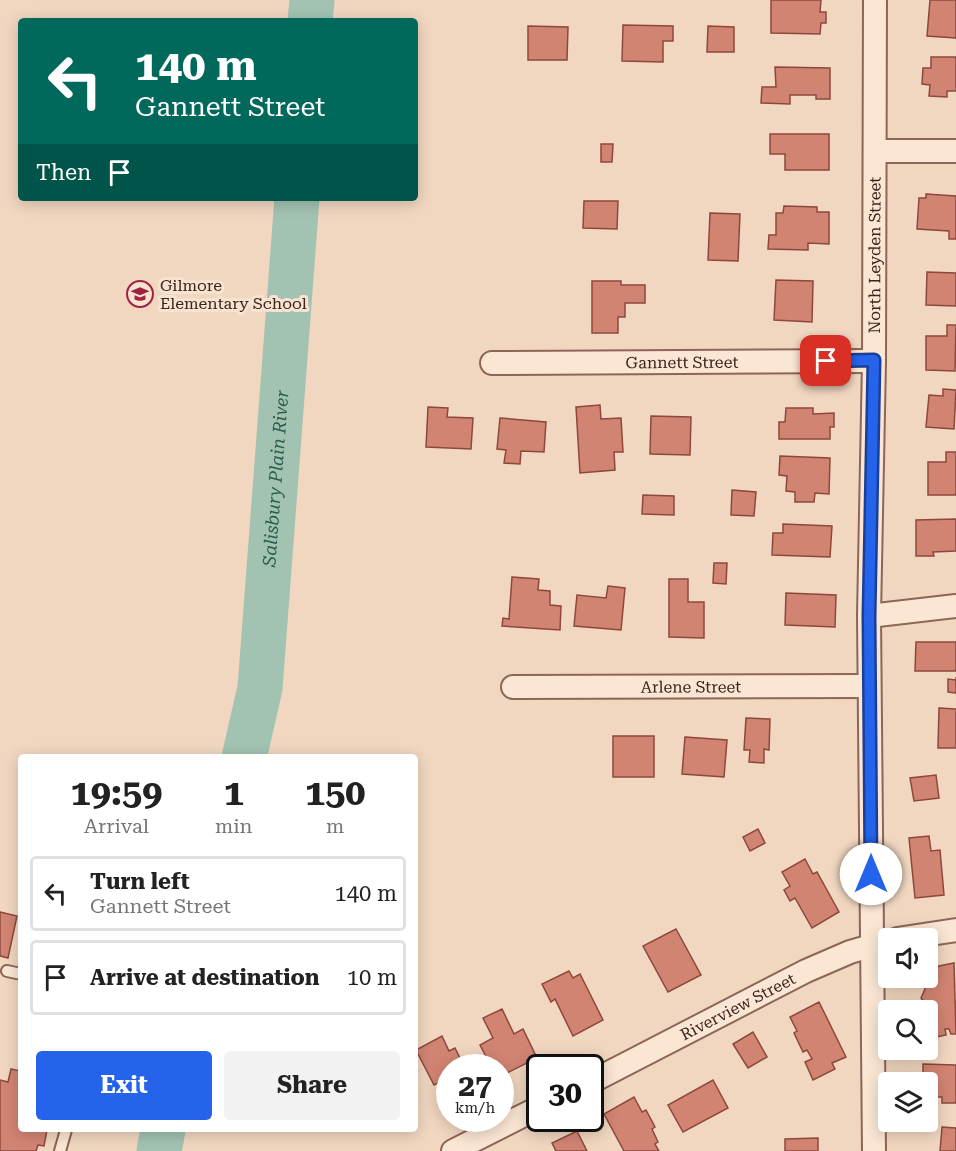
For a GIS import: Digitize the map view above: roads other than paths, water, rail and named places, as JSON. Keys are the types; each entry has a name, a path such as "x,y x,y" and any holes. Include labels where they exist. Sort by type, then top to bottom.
{"street":[{"name":"North Leyden Street","path":"875,0 874,360 869,686 879,928"},
{"path":"875,151 956,150"},
{"name":"Gannett Street","path":"492,363 874,360"},
{"path":"869,616 956,606"},
{"name":"Arlene Street","path":"513,687 869,686"},
{"path":"938,933 956,930"},
{"name":"Riverview Street","path":"604,1075 806,970 878,944"},
{"name":"North Leyden Street","path":"874,1151 879,988"},
{"path":"453,1151 526,1114"}],"lane":[{"path":"7,971 18,973"},
{"path":"60,1151 65,1132"}],"waterway":[{"name":"Salisbury Plain River","path":"310,18 312,0"},
{"name":"Salisbury Plain River","path":"245,754 260,688 297,201"},
{"name":"Salisbury Plain River","path":"159,1151 163,1132"}],"place":[{"name":"Gilmore Elementary School","path":"140,294"}]}
